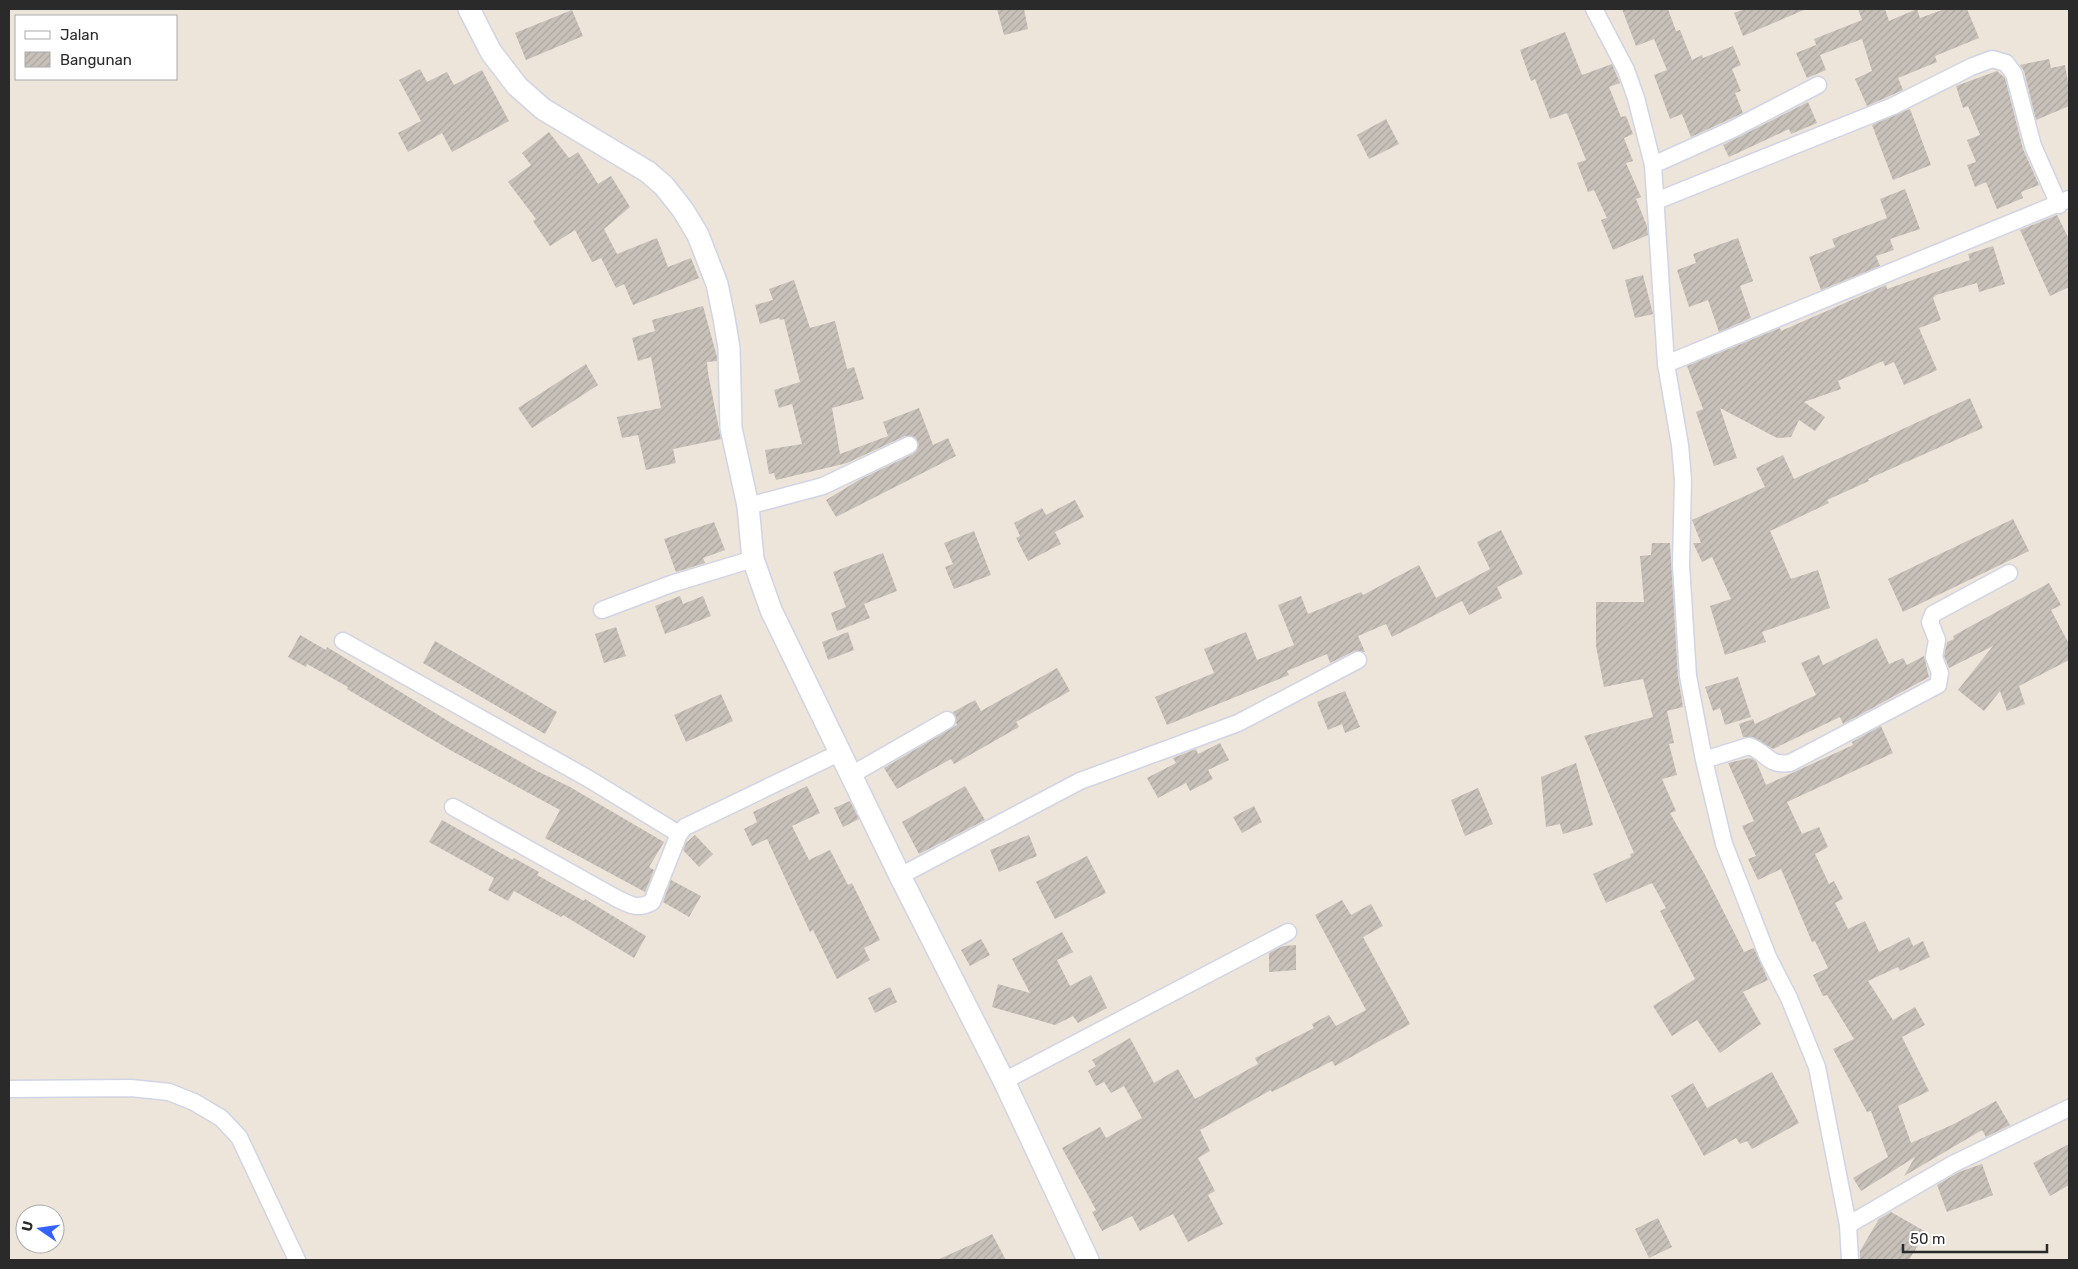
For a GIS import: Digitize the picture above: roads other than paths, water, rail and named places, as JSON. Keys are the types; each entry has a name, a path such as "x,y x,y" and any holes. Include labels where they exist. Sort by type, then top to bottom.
{"street":[{"path":"469,9 491,52 517,86 543,109 648,172 664,186 683,210 698,235 717,284 724,318 729,348 731,428 748,506 753,559 771,610 900,876 1004,1081 1088,1260"},
{"path":"1594,9 1626,70 1636,98 1653,165 1666,364 1680,445 1683,480 1681,565 1688,676 1704,760 1724,844 1768,957 1789,998 1817,1067 1848,1225 1850,1260"},
{"path":"1656,201 1893,106 1971,67 1992,59 2006,63 2014,74 2033,146 2064,202 1666,364"},
{"path":"1653,165 1733,129 1818,85"},
{"path":"748,506 824,486 909,445"},
{"path":"602,610 671,584 753,559"},
{"path":"1704,760 1749,746 1757,748 1767,760 1778,765 1790,763 1938,685 1940,673 1934,657 1937,640 1930,622 1933,614 2009,573"},
{"path":"344,641 589,779 679,834"},
{"path":"900,876 1080,781 1238,723 1358,660"},
{"path":"852,775 947,720"},
{"path":"454,807 634,907 643,907 652,902 679,834 685,827 841,752"},
{"path":"1004,1081 1288,932"},
{"path":"9,1089 131,1088 169,1092 194,1102 221,1118 239,1136 297,1260"},
{"path":"1848,1225 1953,1164 2069,1108"}]}
